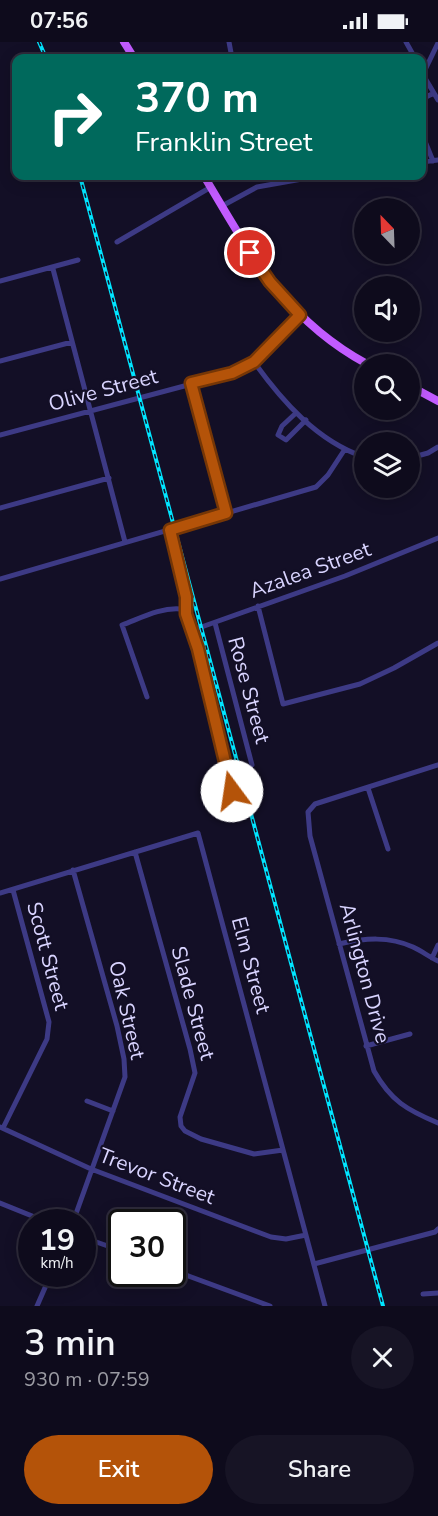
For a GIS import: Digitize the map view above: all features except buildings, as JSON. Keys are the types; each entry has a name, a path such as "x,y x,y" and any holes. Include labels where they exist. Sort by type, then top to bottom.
{"main road":[{"path":"207,180 256,264 282,297 330,341 354,356"},
{"path":"420,391 438,401"}],"street":[{"path":"426,66 438,43"},
{"path":"426,80 438,100"},
{"path":"426,97 434,93"},
{"path":"426,142 436,161"},
{"path":"222,206 257,186 282,180"},
{"path":"117,242 211,187"},
{"path":"0,281 53,269 78,260"},
{"path":"53,269 125,542"},
{"name":"Olive Street","path":"0,435 232,373 254,362 300,315"},
{"path":"0,361 72,342"},
{"path":"254,362 276,393 296,413 321,434 354,452"},
{"path":"191,383 226,513"},
{"path":"296,413 282,426 278,435 286,440 306,420"},
{"path":"420,455 438,447"},
{"path":"0,579 316,487 328,475 345,449"},
{"path":"0,508 109,478"},
{"path":"170,530 186,597 186,614"},
{"name":"Azalea Street","path":"193,630 372,566 438,538"},
{"path":"258,606 283,704 360,684 438,643"},
{"path":"147,697 122,625 172,608 181,609 186,614 193,630 232,791"},
{"name":"Rose Street","path":"215,623 252,765"},
{"path":"388,849 368,788 438,765"},
{"name":"Arlington Drive","path":"368,788 315,804 308,812 310,836 374,1071 394,1100 438,1123"},
{"name":"Elm Street","path":"0,893 198,833 325,1306"},
{"name":"Slade Street","path":"135,852 195,1073 180,1117 181,1126 185,1131 201,1138 254,1154 283,1150"},
{"name":"Oak Street","path":"73,870 124,1059 125,1077 77,1209"},
{"name":"Scott Street","path":"2,1128 47,1039 50,1022 13,890"},
{"path":"339,944 364,939 386,940 414,948 438,961"},
{"path":"432,958 438,945"},
{"path":"366,1046 410,1034"},
{"path":"87,1101 113,1112"},
{"name":"Trevor Street","path":"2,1128 92,1169 271,1237 286,1239 306,1235"},
{"path":"0,1203 18,1210"},
{"path":"314,1264 413,1238 438,1229"},
{"path":"186,1275 270,1306"},
{"path":"37,1306 45,1287"},
{"path":"423,1294 438,1293"}],"railway":[{"path":"39,42 44,54"},
{"path":"81,180 383,1306"}],"route":[{"path":"232,791 198,649 186,614 188,603 170,530 226,513 191,383 232,373 254,362 300,315 282,297 250,253"}]}
